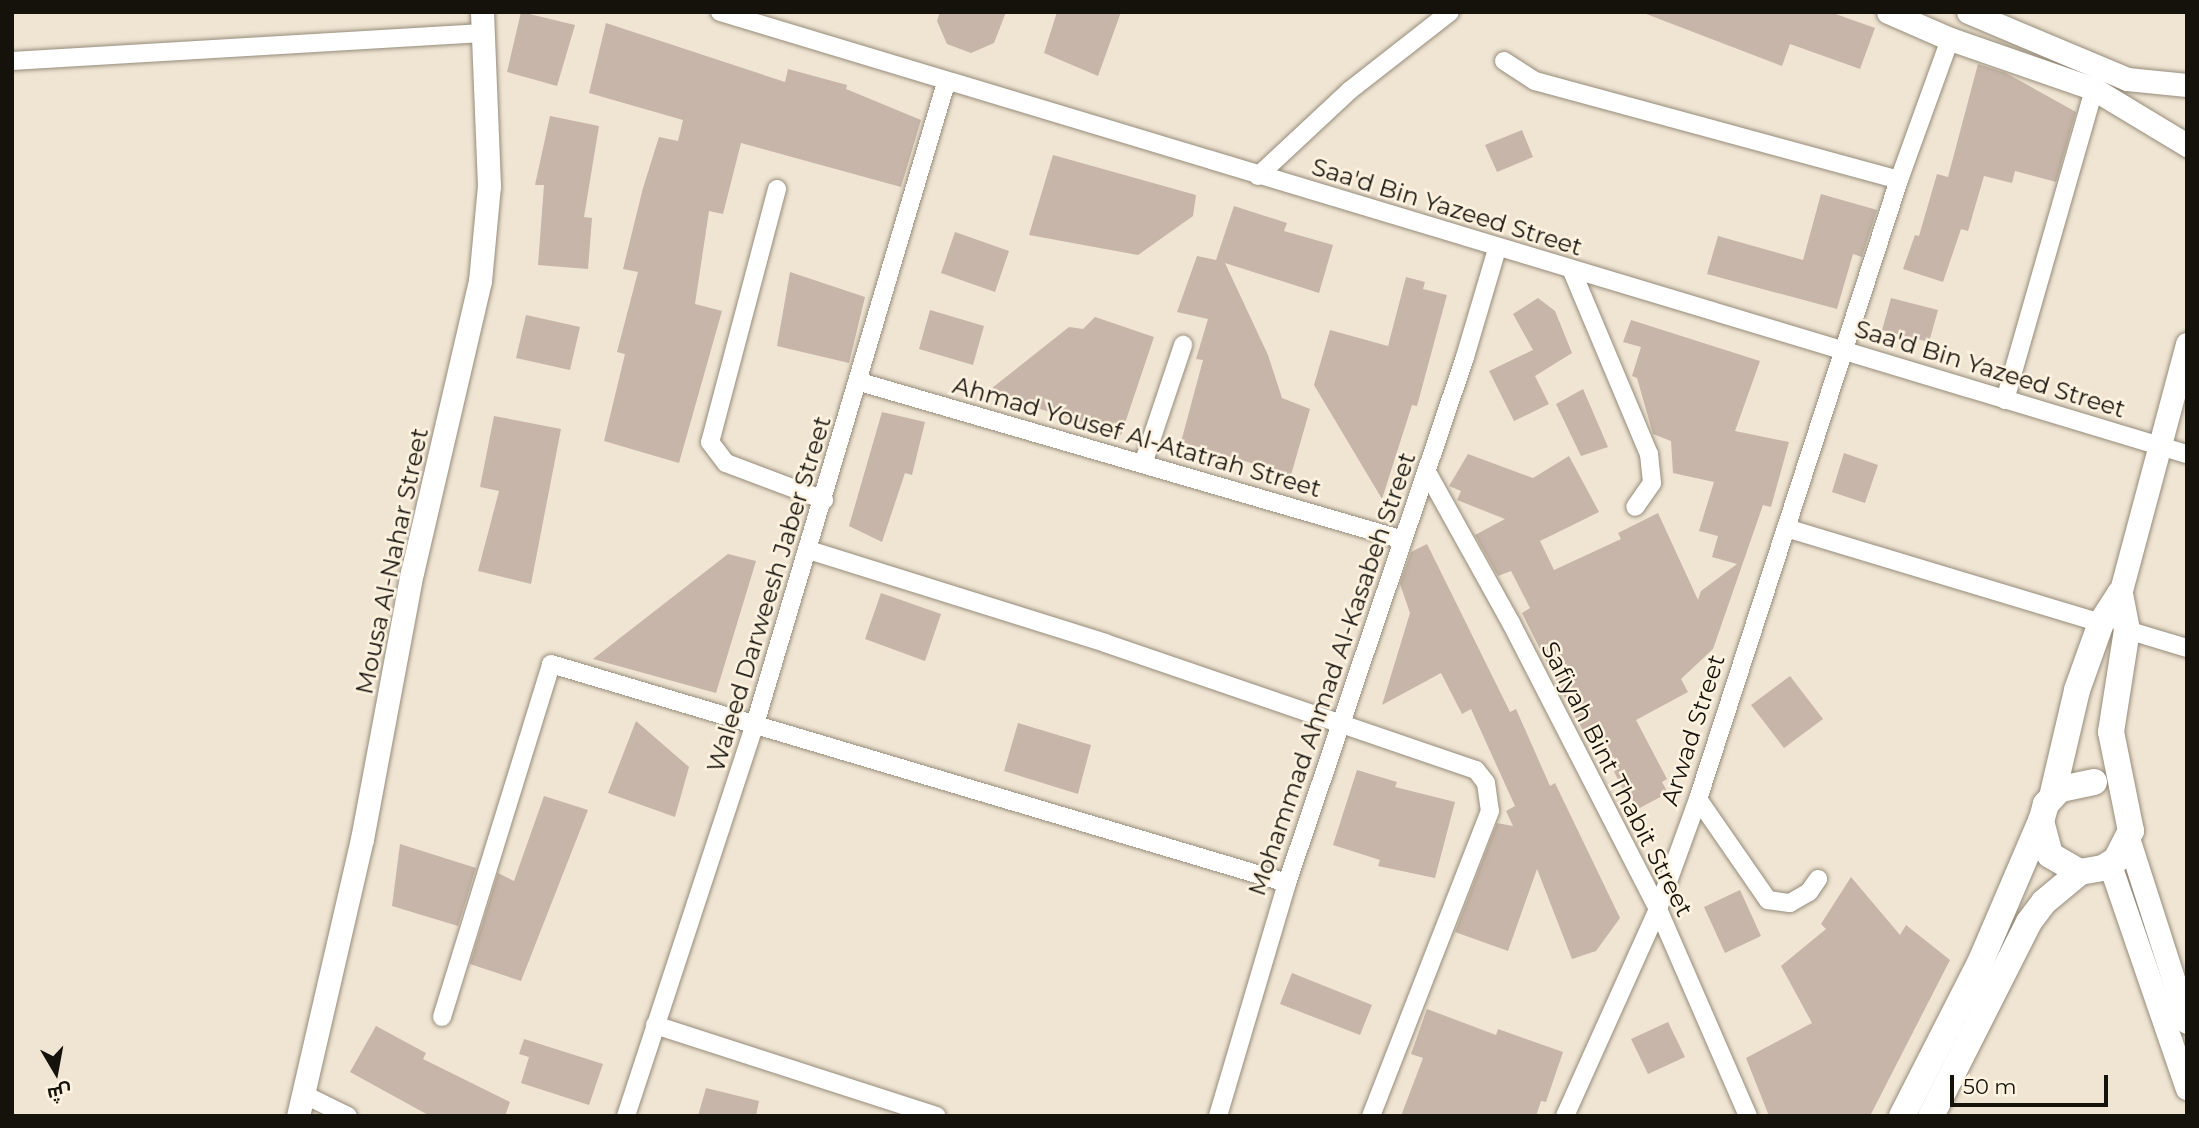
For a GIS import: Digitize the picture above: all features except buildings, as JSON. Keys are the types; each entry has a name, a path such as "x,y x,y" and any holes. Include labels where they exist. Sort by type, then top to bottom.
{"main road":[{"path":"1902,1116 1980,963 2052,797 2068,719 2101,623 2120,594"},
{"path":"1931,1116 2029,922 2044,902 2080,872 2110,864 2129,841 2131,820 2123,801 2111,732 2127,630 2120,594"},
{"path":"2052,797 2071,784 2094,782"},
{"path":"2041,821 2050,855 2080,872"}],"street":[{"name":"Saa'd Bin Yazeed Street","path":"720,12 946,83 2187,454"},
{"path":"1258,176 1349,91 1450,12"},
{"path":"1888,12 1950,39 2094,89 2187,145"},
{"path":"1970,12 2126,79 2187,85"},
{"path":"12,61 482,23"},
{"name":"Mousa Al-Nahar Street","path":"300,1105 362,839 412,573 480,281 489,186 482,23"},
{"name":"Arwad Street","path":"1565,1116 1658,909 1698,799 1899,180 1950,39"},
{"path":"1504,61 1518,73 1545,83 1899,180"},
{"name":"Waleed Darweesh Jaber Street","path":"625,1116 755,724 860,382 946,83"},
{"path":"2005,400 2094,89"},
{"path":"777,189 712,420 710,442 719,456 743,472 824,500"},
{"name":"Mohammad Ahmad Al-Kasabeh Street","path":"1217,1116 1287,883 1400,538 1427,472 1497,249"},
{"path":"1572,271 1649,454 1652,483 1634,507"},
{"path":"2120,594 2187,344"},
{"path":"1143,464 1183,345"},
{"name":"Ahmad Yousef Al-Atatrah Street","path":"860,382 1400,538"},
{"name":"Safiyah Bint Thabit Street","path":"1427,472 1511,623 1658,909 1748,1116"},
{"path":"1786,528 2101,623"},
{"path":"809,550 1463,762 1486,783 1490,811 1371,1116"},
{"path":"2127,630 2187,648"},
{"path":"442,1017 551,664 1287,883"},
{"path":"2094,782 2123,801"},
{"path":"1698,799 1768,900 1790,903 1809,892 1818,878"},
{"path":"2129,841 2187,1022"},
{"path":"2110,864 2187,1088"},
{"path":"655,1025 937,1116"},
{"path":"300,1105 348,1116"}]}
